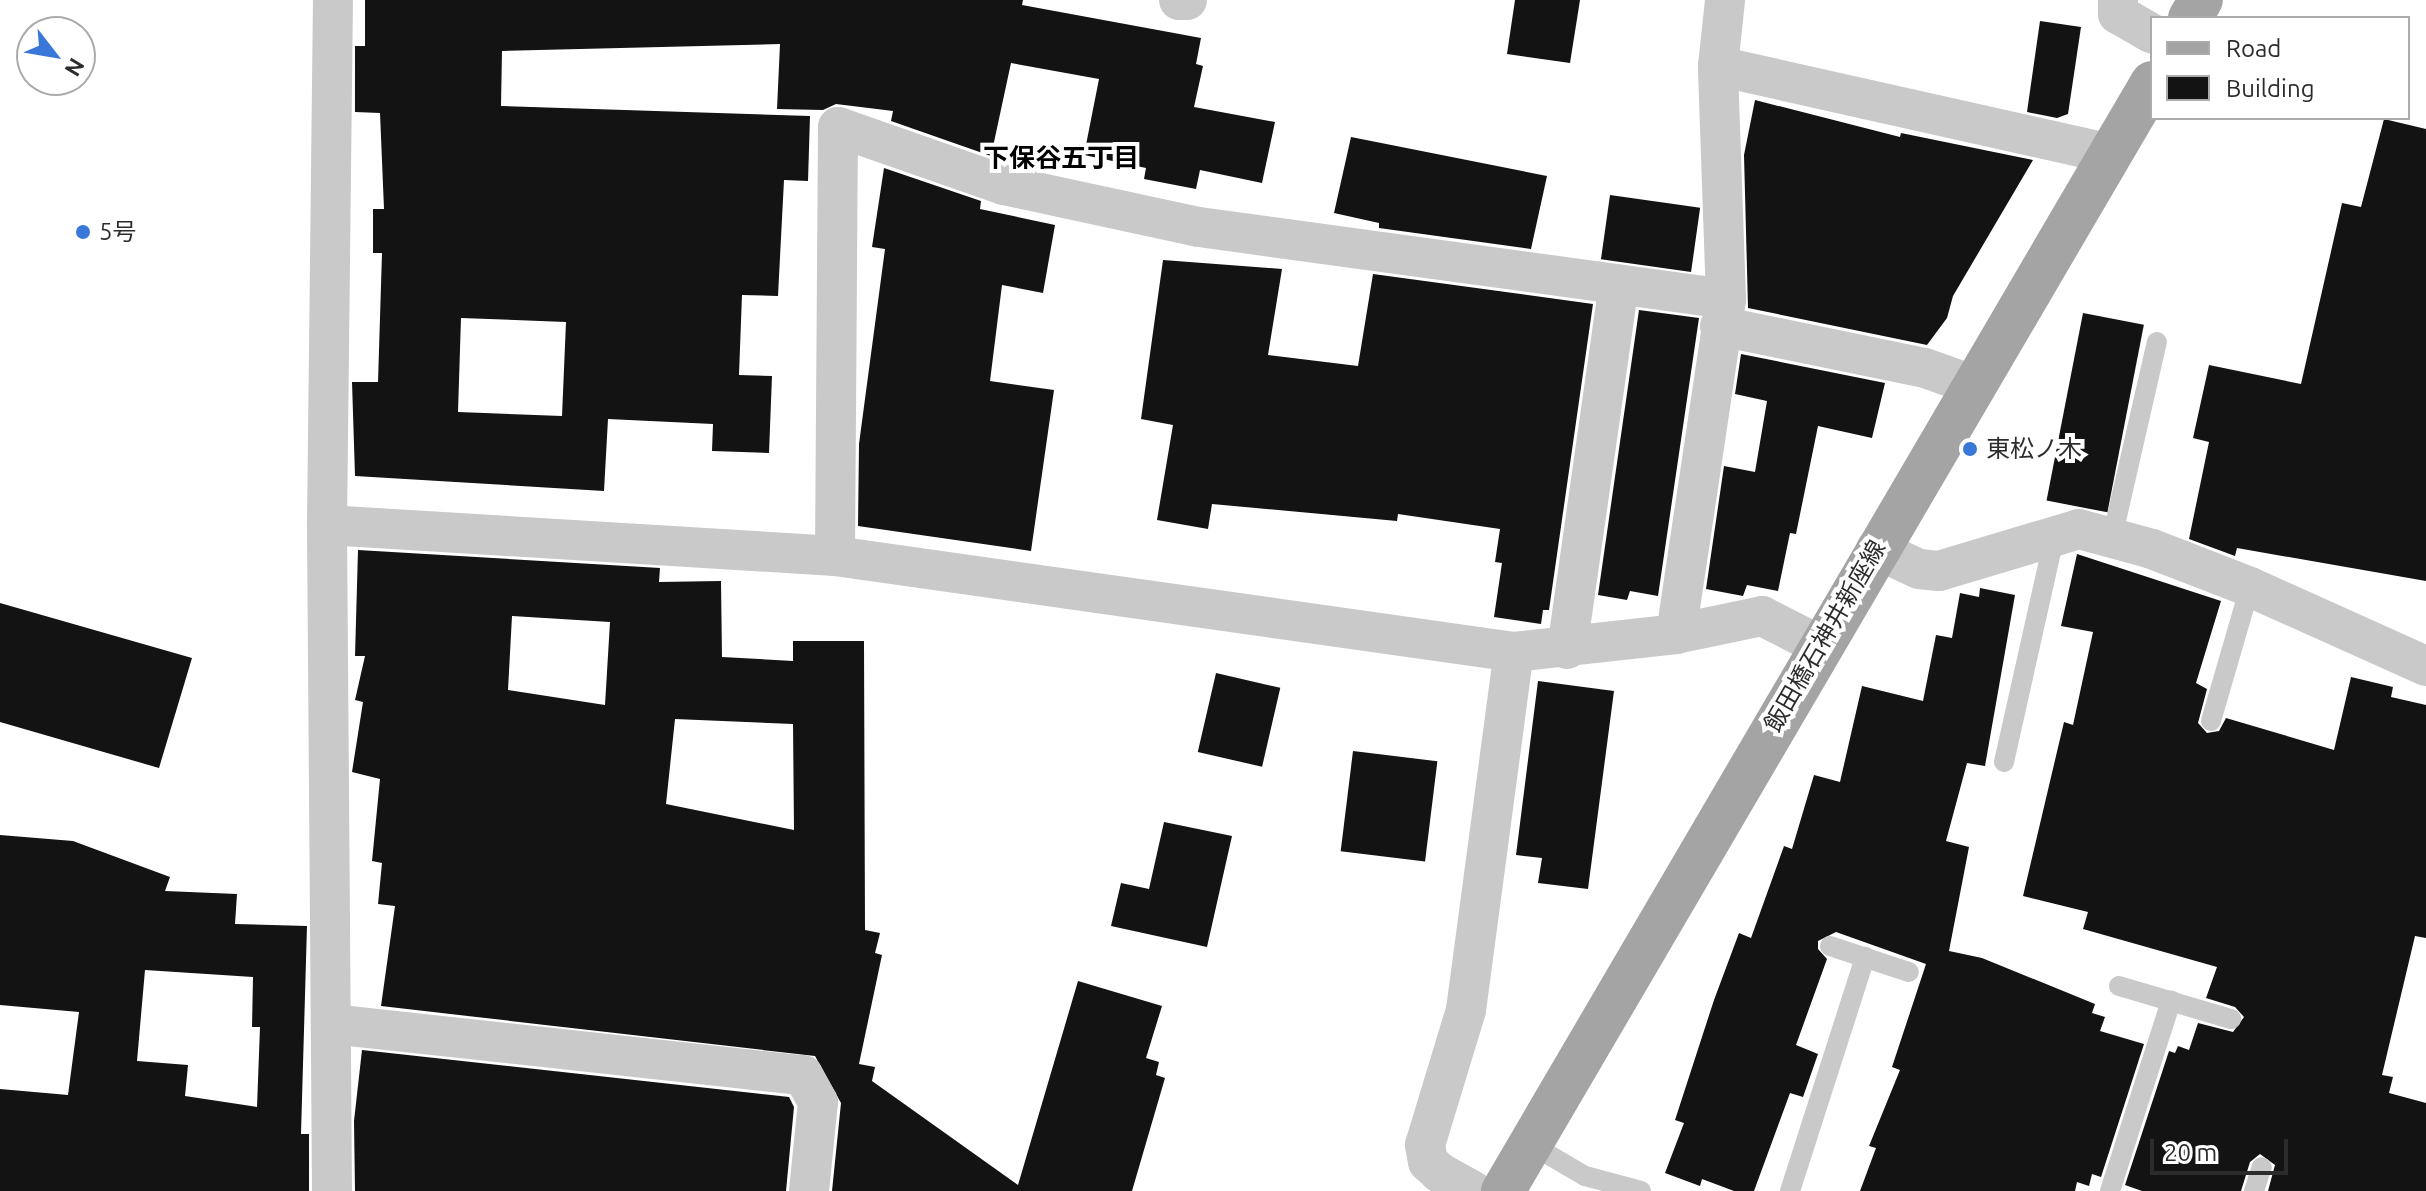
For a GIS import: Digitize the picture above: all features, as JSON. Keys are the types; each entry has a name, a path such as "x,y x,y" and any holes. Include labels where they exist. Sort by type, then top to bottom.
{"main road":[{"name":"飯田橋石神井新座線","path":"1503,1191 1819,645 2150,86"}],"street":[{"path":"332,1191 327,525 333,0"},
{"path":"1179,0 1187,0"},
{"path":"1676,634 1723,312 1718,66 1725,0"},
{"path":"2118,0 2118,14 2150,33"},
{"path":"1718,66 2111,154"},
{"path":"835,556 838,127 1004,185 1199,227 1619,285 1925,368 1973,385"},
{"path":"1567,649 1619,285"},
{"path":"327,525 835,556 1514,652 1567,649 1676,634 1762,616 1819,645"},
{"path":"1876,549 1919,569 1939,571 2079,529 2250,587 2426,666"},
{"path":"1473,1191 1440,1173 1428,1162 1425,1145 1466,1010 1514,652"},
{"path":"331,1024 803,1075 818,1102 809,1191"}],"lane":[{"path":"2112,538 2157,342"},
{"path":"2004,762 2055,534"},
{"path":"2211,721 2250,587"},
{"path":"1830,946 1909,972"},
{"path":"1790,1191 1865,957"},
{"path":"2119,986 2231,1019"},
{"path":"2110,1191 2171,1001"},
{"path":"1532,1145 1585,1176 1641,1191"},
{"path":"2254,1191 2262,1167"}],"building":[{"path":"365,0 1023,0 1022,5 1201,38 1196,64 1203,66 1194,107 1275,122 1262,183 1200,170 1196,189 1144,179 1146,168 1084,155 1099,79 1011,63 991,156 891,121 893,111 836,104 823,110 777,109 780,44 502,51 501,106 810,116 808,181 784,180 778,296 742,295 739,375 772,376 769,453 712,451 713,424 608,419 604,491 355,476 352,382 378,382 382,253 373,253 373,209 384,209 380,113 355,112 355,46 365,46","holes":["461,318 566,322 562,416 458,412"]},
{"path":"1515,0 1580,0 1570,63 1507,54"},
{"path":"2040,21 2081,27 2068,114 2057,118 2027,112"},
{"path":"1755,100 1900,137 1901,133 2033,160 1953,296 1947,318 1927,345 1748,308 1744,155"},
{"path":"2384,120 2426,129 2426,581 2237,548 2235,556 2189,539 2209,442 2193,438 2209,365 2301,384 2342,203 2361,207"},
{"path":"1351,137 1547,176 1531,249 1379,228 1379,223 1334,213"},
{"path":"884,168 981,201 980,209 1055,225 1043,293 1002,285 990,381 1054,390 1031,551 858,526 859,444 885,249 872,247"},
{"path":"1610,195 1700,208 1691,272 1601,259"},
{"path":"1163,260 1282,269 1268,355 1358,366 1373,274 1593,304 1549,610 1543,610 1541,624 1494,617 1502,563 1495,562 1500,529 1398,514 1397,521 1212,504 1208,529 1157,520 1173,425 1141,419"},
{"path":"1639,310 1699,318 1658,596 1630,591 1627,600 1598,595"},
{"path":"2083,313 2144,325 2107,512 2047,500"},
{"path":"1741,354 1885,383 1872,438 1818,426 1796,534 1790,533 1778,591 1747,585 1743,596 1706,589 1724,466 1755,472 1767,401 1735,394"},
{"path":"358,550 660,568 659,582 721,581 722,657 793,661 793,641 864,641 865,930 880,933 875,953 882,955 859,1064 875,1067 872,1081 1018,1185 1078,981 1162,1006 1146,1058 1159,1062 1156,1075 1165,1078 1132,1191 832,1191 841,1103 815,1056 381,1006 395,906 378,904 382,863 372,861 380,779 352,772 363,702 355,700 365,656 355,656","holes":["512,616 610,622 605,705 508,690","675,719 793,724 794,830 666,804"]},
{"path":"2077,554 2221,601 2196,683 2207,689 2198,723 2207,733 2219,731 2226,718 2334,750 2351,677 2393,687 2391,697 2426,705 2426,938 2415,936 2382,1075 2393,1077 2389,1093 2426,1103 2426,1191 2268,1191 2275,1165 2260,1154 2250,1162 2241,1191 2142,1191 2125,1185 2169,1051 2175,1053 2178,1046 2189,1050 2198,1023 2233,1032 2244,1017 2235,1007 2206,998 2217,967 2083,929 2088,912 2023,896 2064,722 2073,725 2093,632 2061,626"},
{"path":"1980,588 2015,595 1985,766 1967,763 1946,841 1969,847 1949,951 1982,958 2095,1004 2092,1013 2105,1017 2100,1031 2144,1044 2101,1177 2092,1174 2089,1186 2077,1182 2075,1191 1860,1191 1876,1148 1869,1146 1900,1070 1892,1067 1926,964 1836,932 1818,941 1818,949 1827,959 1796,1045 1818,1054 1803,1097 1790,1093 1754,1191 1734,1191 1702,1179 1700,1186 1665,1173 1684,1123 1675,1120 1739,933 1751,938 1784,846 1792,849 1814,775 1840,782 1862,686 1923,701 1936,635 1952,638 1960,593 1979,597"},
{"path":"0,603 192,658 159,768 0,722"},
{"path":"1216,673 1280,688 1262,767 1198,752"},
{"path":"1538,681 1614,691 1588,889 1538,883 1542,858 1516,855"},
{"path":"1353,751 1437,761 1425,862 1341,851"},
{"path":"1164,822 1232,836 1207,947 1111,926 1121,883 1149,889"},
{"path":"0,835 73,841 170,877 165,891 237,894 235,924 307,926 301,1134 309,1134 309,1191 0,1191 0,1089 68,1095 79,1012 0,1005","holes":["145,970 253,977 252,1027 260,1027 257,1107 185,1096 188,1065 137,1061"]},
{"path":"362,1050 789,1097 794,1107 786,1191 355,1191 354,1121"}],"place":[{"name":"5号","path":"83,232"},
{"name":"東松ノ木","path":"1970,449"}],"district":[{"name":"下保谷五丁目","path":"1061,158"}]}
